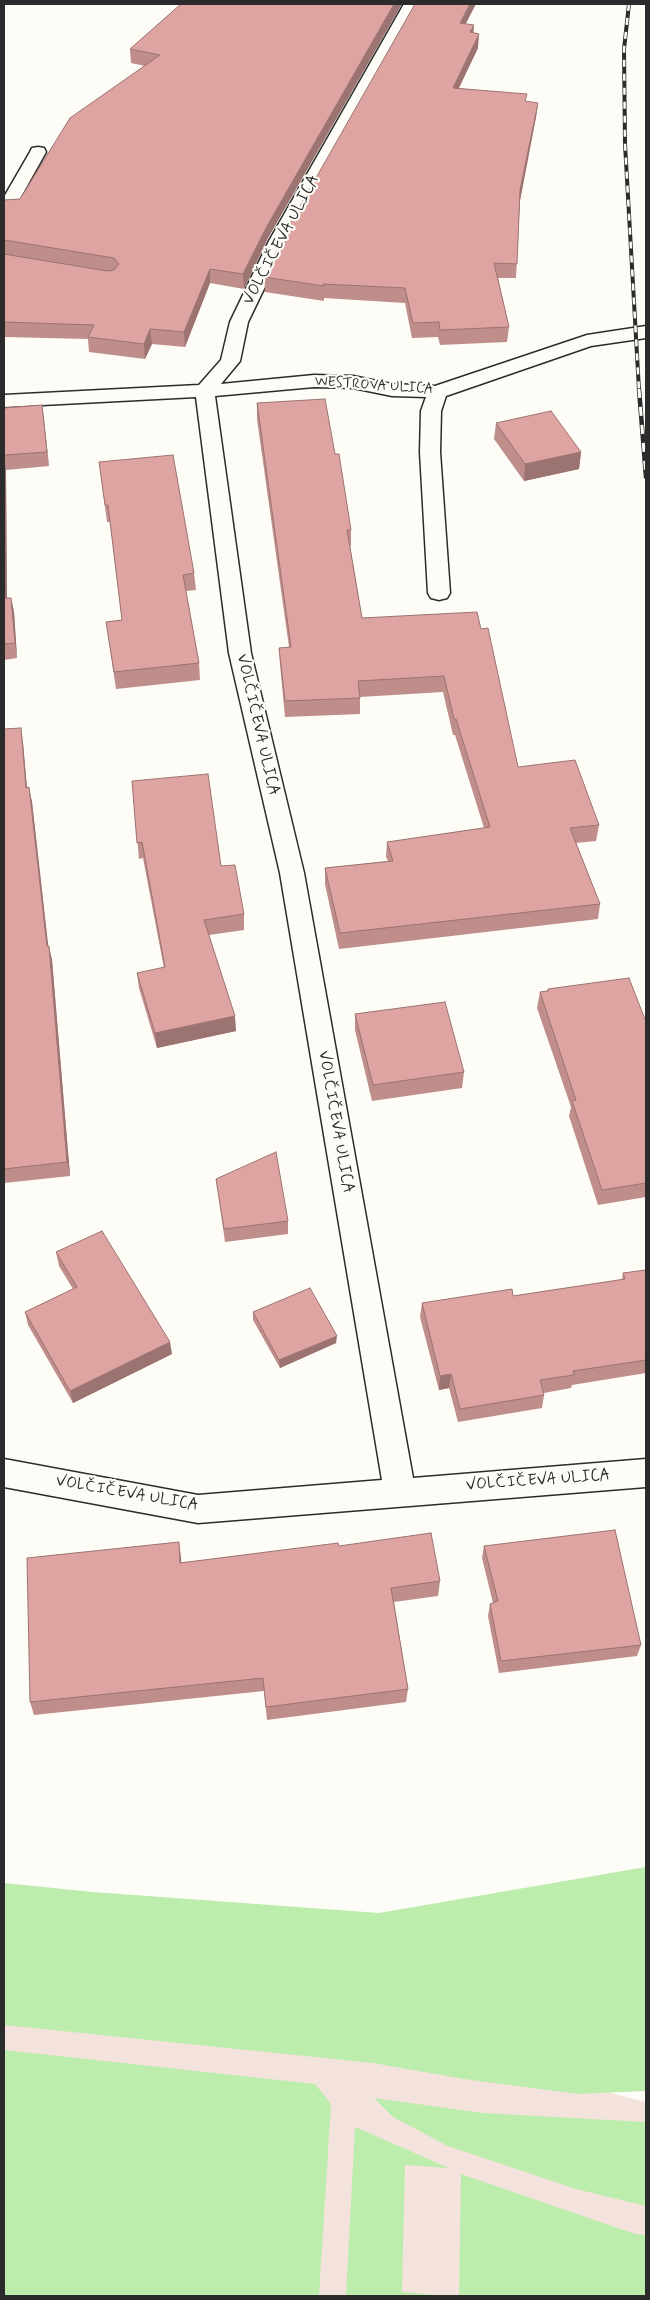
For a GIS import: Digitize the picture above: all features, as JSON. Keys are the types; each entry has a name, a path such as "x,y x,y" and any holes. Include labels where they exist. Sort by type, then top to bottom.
{"street":[{"name":"VOLČIČEVA ULICA","path":"400,1492 292,873 240,653 205,390 230,361 239,322 278,241 412,4"},
{"path":"4,208 7,207 38,152"},
{"name":"WESTROVA ULICA","path":"4,401 205,390 314,381 353,382 392,390 437,392 587,341 636,332 646,332"},
{"path":"437,392 431,411 430,452 439,592"},
{"name":"VOLČIČEVA ULICA","path":"4,1473 198,1508 646,1473"}],"shaded area":[{"path":"4,2024 559,2080 646,2102 646,2296 4,2296"}],"green space":[{"path":"646,1867 646,2091 578,2094 464,2079 373,2063 4,2025 4,1883 93,1892 379,1913"},
{"path":"4,2050 315,2084 331,2104 319,2296 4,2296"},
{"path":"374,2098 483,2113 646,2122 646,2206 576,2189 448,2146 393,2117"},
{"path":"355,2127 449,2168 405,2165 402,2292 448,2296 346,2296"},
{"path":"461,2174 635,2234 646,2235 646,2296 459,2296"}],"building":[{"path":"181,4 394,4 267,226 243,274 210,269 184,332 150,329 144,344 88,337 94,325 4,322 4,254 107,271 114,270 119,264 114,258 4,240 4,200 20,199 70,118 160,55 130,49"},
{"path":"415,4 470,4 460,23 474,25 470,32 479,34 453,88 527,94 525,101 538,103 520,190 517,264 494,263 509,327 440,330 439,322 413,323 405,288 323,284 324,286 264,277 288,227"},
{"path":"325,399 335,454 339,454 351,530 347,530 362,618 477,612 481,629 488,628 518,767 575,760 599,825 570,828 600,904 340,933 325,868 393,861 387,842 490,827 456,719 454,719 444,676 358,681 360,698 285,701 279,648 291,647 257,403"},
{"path":"42,405 47,452 4,455 4,408"},
{"path":"551,411 581,452 525,464 496,423"},
{"path":"173,455 194,573 183,575 199,663 114,672 106,622 122,620 108,505 105,505 99,462"},
{"path":"4,498 5,598 11,598 15,643 4,644"},
{"path":"21,728 26,788 29,787 47,946 49,946 67,1162 4,1169 4,729"},
{"path":"208,774 221,866 235,865 244,914 204,920 235,1016 155,1033 137,973 165,967 142,842 137,843 132,781"},
{"path":"629,978 646,1022 646,1183 602,1190 572,1101 576,1100 540,992 548,991 548,989"},
{"path":"445,1002 464,1072 373,1085 355,1014"},
{"path":"276,1152 288,1221 224,1229 216,1179"},
{"path":"102,1231 170,1342 70,1391 25,1312 77,1287 56,1252"},
{"path":"646,1270 646,1360 573,1371 574,1375 540,1380 544,1395 460,1409 451,1374 440,1376 422,1303 512,1289 513,1296 625,1279 623,1273"},
{"path":"310,1288 337,1336 279,1360 253,1312"},
{"path":"615,1530 641,1645 501,1661 490,1604 498,1601 484,1546"},
{"path":"431,1533 440,1581 391,1588 408,1689 266,1707 263,1678 30,1702 27,1558 179,1542 180,1563 338,1543 339,1546"}],"railway":[{"path":"629,4 624,49 625,144 639,390"},
{"path":"639,389 646,477"}]}
